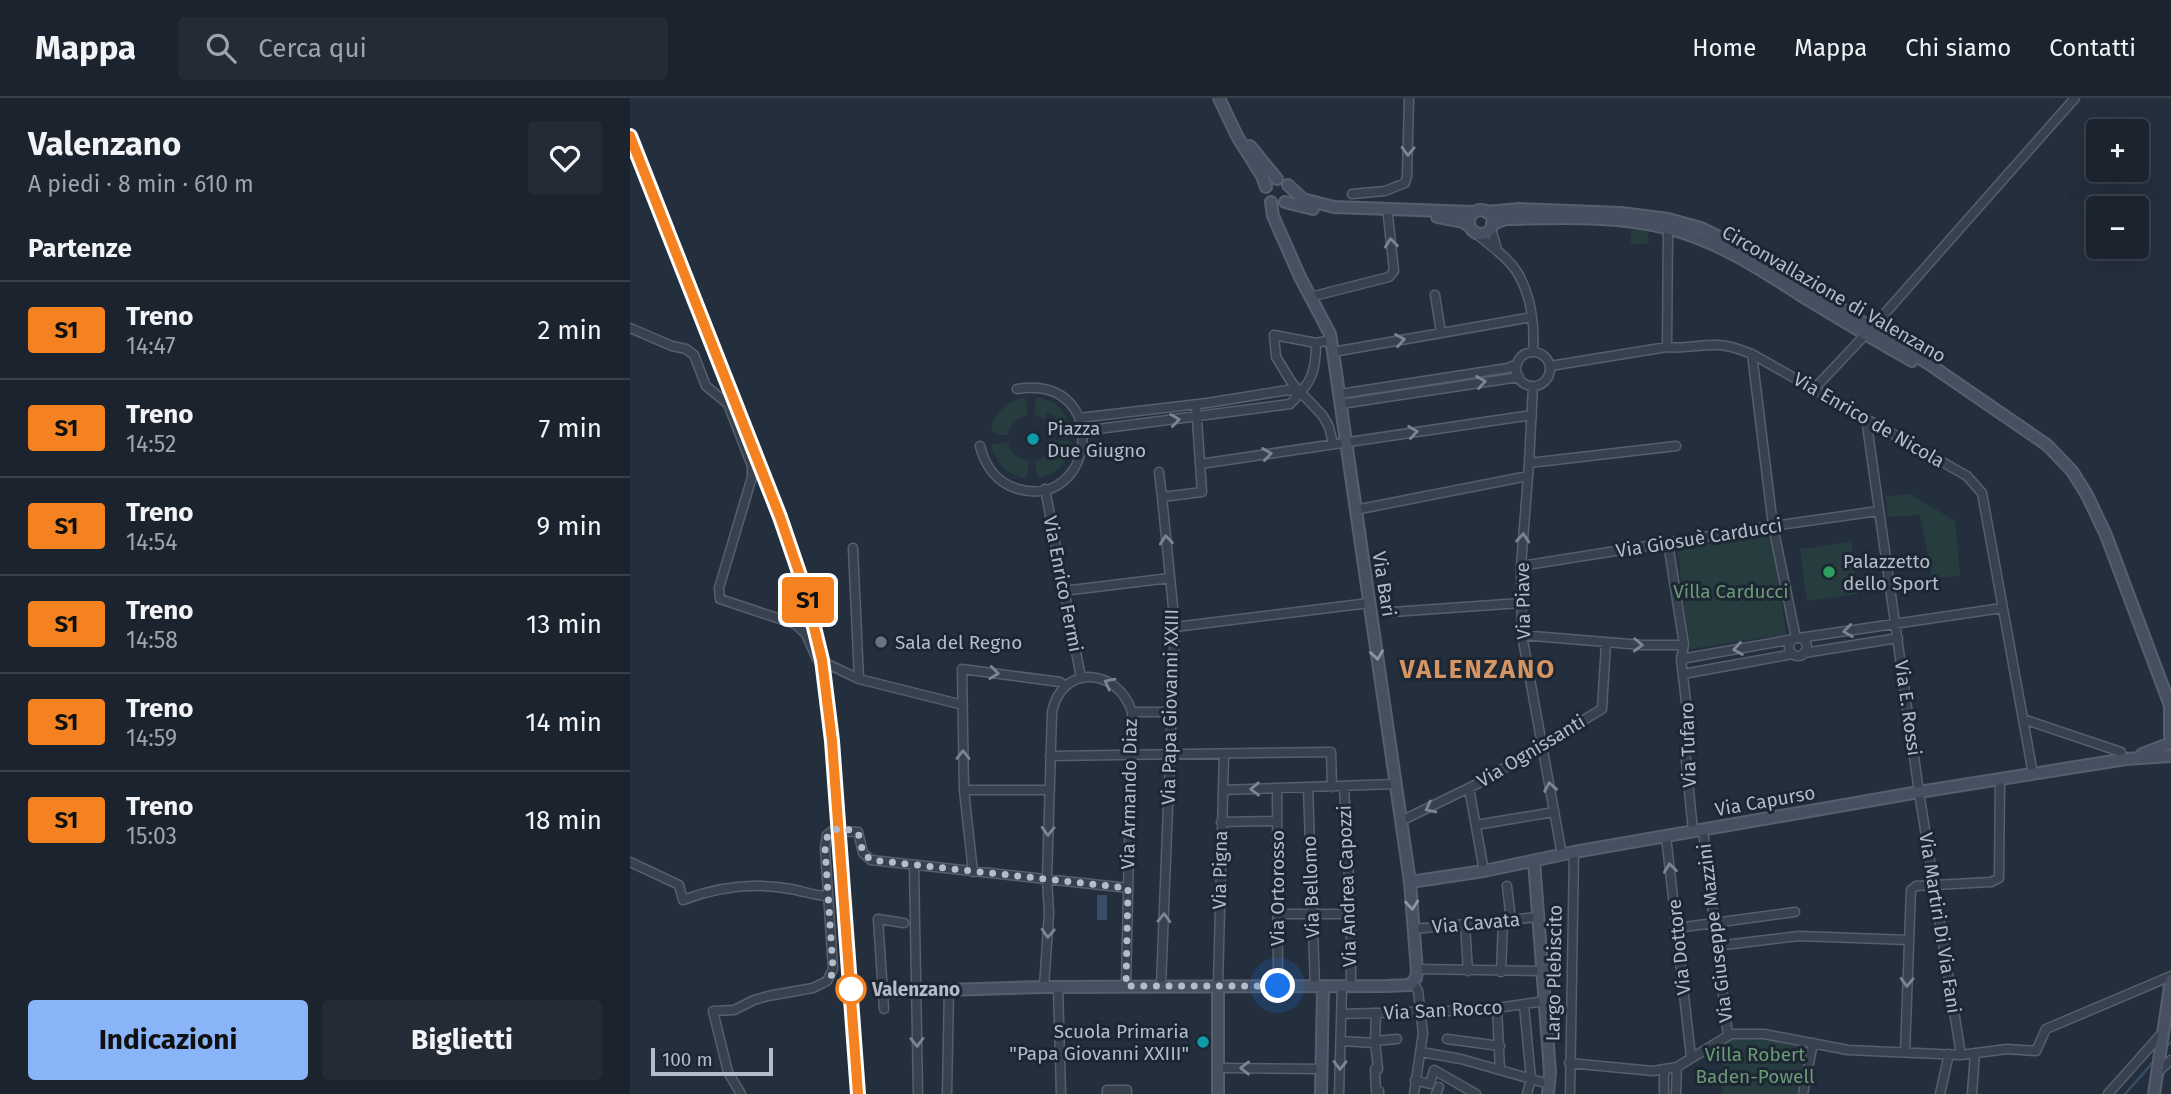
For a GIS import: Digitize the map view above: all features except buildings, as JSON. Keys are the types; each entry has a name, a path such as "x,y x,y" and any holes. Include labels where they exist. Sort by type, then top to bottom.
{"street":[{"path":"1352,194 1385,191 1402,185 1406,180 1409,98"},
{"path":"1814,389 1869,331 2075,98"},
{"path":"1221,99 1254,153 1277,179 1288,185 1295,194 1312,202 1334,207 1464,222 1497,250 1516,271 1529,299 1533,352"},
{"path":"1221,99 1237,136 1262,176 1266,187 1265,195 1279,203 1337,213 1480,210 1491,217 1497,250"},
{"path":"1266,187 1277,179"},
{"path":"1279,203 1290,194 1288,185"},
{"path":"1310,298 1389,277 1394,271 1385,191"},
{"name":"Via Bari","path":"1279,203 1273,216 1331,340 1410,882 1417,969 1413,982"},
{"name":"Circonvallazione di Valenzano","path":"1486,212 1519,209 1621,213 1683,222 1740,246 1869,331"},
{"path":"1473,230 1469,218 1474,212"},
{"name":"Circonvallazione di Valenzano","path":"1492,226 1506,219 1633,222 1668,228 1700,238 1737,255 1929,363 2047,445 2072,471 2087,495 2106,536 2170,707 2169,746"},
{"path":"1473,230 1487,233 1492,226"},
{"path":"1667,347 1668,228"},
{"path":"1436,295 1441,333"},
{"path":"1333,352 1532,317"},
{"path":"630,328 671,346 686,349 694,355 706,386 728,404 752,466 752,477 719,588 720,599 795,624 806,634 817,659 859,679 963,705"},
{"path":"1331,340 1316,343 1274,335 1276,358 1301,393 1323,416 1333,444"},
{"path":"1083,431 1290,404 1309,384 1316,365 1316,343"},
{"name":"Via Enrico de Nicola","path":"1550,366 1667,347 1685,349 1718,345 1752,354 1967,476 1982,493 2002,608"},
{"path":"1533,352 1542,354 1550,366 1546,380 1533,386 1518,377 1341,399 1508,368 1533,352"},
{"path":"1752,354 1773,526 1797,638"},
{"path":"1517,364 1518,377"},
{"name":"Via Piave","path":"1533,386 1521,566 1522,635 1562,855"},
{"path":"980,446 987,466 1003,482 1021,490 1045,489 1063,481 1076,466 1083,446 1083,431 1072,406 1056,393 1045,389 1017,389"},
{"path":"1079,418 1196,405 1288,390 1301,393"},
{"path":"1162,498 1202,492 1196,405"},
{"path":"1200,464 1532,415"},
{"name":"Via E. Rossi","path":"1866,418 1919,792"},
{"path":"1529,463 1676,446"},
{"name":"Via Papa Giovanni XXIII","path":"1159,472 1175,627 1161,986"},
{"path":"1355,509 1528,476"},
{"name":"Via Enrico Fermi","path":"1045,489 1081,678"},
{"name":"Via Giosuè Carducci","path":"1521,566 1878,511"},
{"path":"1522,635 1606,643 1684,645 1668,542"},
{"path":"853,548 859,679"},
{"path":"1063,591 1170,579"},
{"path":"1175,627 1369,603"},
{"path":"1392,612 1521,603"},
{"path":"1681,659 1797,638 2002,608 2033,775"},
{"path":"1874,628 1876,642"},
{"path":"1797,638 1804,640 1807,645 1804,653"},
{"path":"1793,654 1789,646 1797,638"},
{"path":"1683,674 1898,638"},
{"name":"Via Ognissanti","path":"1401,821 1469,788 1602,709 1606,643"},
{"name":"Via Tufaro","path":"1684,645 1681,659 1690,736 1685,750 1698,830"},
{"path":"1706,655 1709,669"},
{"path":"974,872 964,790 962,669 1060,682 1066,686"},
{"path":"1044,987 1049,913 1047,879 1053,705 1066,686 1081,678"},
{"name":"Via Armando Diaz","path":"1081,678 1101,678 1121,689 1132,712 1126,986"},
{"path":"1132,712 1170,712"},
{"path":"2023,719 2121,752 2124,759"},
{"name":"Via Capurso","path":"1410,882 1484,871 1698,830 2124,759 2169,746"},
{"path":"1051,756 1331,752 1332,787"},
{"name":"Via Pigna","path":"1218,985 1224,754"},
{"path":"1905,1052 1911,890 1916,886 1992,882 1999,878 2000,779"},
{"path":"1223,790 1396,784"},
{"name":"Via Bellomo","path":"1308,787 1311,915 1319,987"},
{"name":"Via Andrea Capozzi","path":"1339,1094 1341,1014 1346,986 1351,915 1343,787"},
{"path":"1469,788 1484,871"},
{"name":"Via Ortorosso","path":"1277,789 1278,986"},
{"path":"964,790 1050,790"},
{"name":"Via Martiri Di Via Fani","path":"1919,792 1961,1055"},
{"path":"1476,825 1554,812"},
{"path":"1222,822 1277,821"},
{"name":"Via Giuseppe Mazzini","path":"1698,830 1728,1036"},
{"path":"741,1094 728,1072 713,1011 734,1010 754,1000 813,988 827,981 833,969 825,848 827,835 832,831 858,832 863,853 867,858 1128,888"},
{"name":"Via Dottore","path":"1666,836 1691,1058"},
{"name":"Largo Plebiscito","path":"1570,1094 1574,852"},
{"name":"Largo Plebiscito","path":"1534,861 1550,1072 1548,1089"},
{"path":"630,862 679,885 683,900 711,890 738,886 772,887 828,896"},
{"path":"914,865 918,1094"},
{"path":"1501,972 1507,920 1507,887"},
{"path":"1677,928 1795,912"},
{"path":"1278,915 1351,915"},
{"name":"Via Cavata","path":"1414,929 1538,917"},
{"path":"884,1009 878,919 904,923"},
{"path":"1465,924 1468,971"},
{"path":"1716,946 1799,936 1909,940"},
{"path":"1417,969 1543,971"},
{"path":"1569,1063 1653,1071 1677,1067 1731,1034 1764,1034 1847,1050 1961,1055 2007,1049 2036,1051 2046,1029 2171,978 2154,1094"},
{"path":"883,992 1126,986 1319,987 1410,985 1413,982 1418,991 1423,1033 1414,1094"},
{"path":"1218,985 1218,1094"},
{"path":"1058,987 1061,1094"},
{"path":"1319,987 1321,1094"},
{"path":"947,1094 949,989"},
{"name":"Via San Rocco","path":"1341,1014 1420,1013 1497,1008 1545,1001"},
{"path":"1524,1004 1531,1079 1528,1094"},
{"path":"1497,1008 1500,1070"},
{"path":"1376,1013 1378,1069 1375,1069 1376,1091 1379,1091 1379,1094"},
{"path":"2108,1094 2165,1028"},
{"path":"1340,1041 1375,1042 1397,1039"},
{"path":"1447,1039 1500,1046"},
{"path":"1461,1059 1464,1041"},
{"path":"1803,1094 1812,1043"},
{"path":"1422,1052 1461,1059 1531,1079 1548,1089"},
{"path":"1972,1094 1975,1053"},
{"path":"1940,1094 1950,1054"},
{"path":"2157,1072 2171,1059"},
{"path":"1676,1094 1677,1067"},
{"path":"1218,1068 1321,1069"},
{"path":"1664,1069 1664,1094"},
{"path":"1415,1080 1430,1084 1434,1070 1457,1090 1476,1094"},
{"path":"1107,1094 1108,1090 1127,1090 1126,1094"}],"green space":[{"path":"1634,229 1647,231 1649,243 1631,245 1630,235"},
{"path":"1025,397 1028,415 1015,422 1008,435 1000,435 991,430 1002,408"},
{"path":"1036,397 1055,404 1066,418 1071,431 1054,433 1049,421 1055,420 1054,415 1046,413 1045,419 1034,414"},
{"path":"1054,440 1072,442 1068,456 1051,474 1038,478 1035,461 1048,454"},
{"path":"1008,442 1015,455 1029,461 1027,479 1008,471 996,458 991,445"},
{"path":"1910,494 1955,521 1960,576 1932,578 1920,515 1887,517 1886,496"},
{"name":"Villa Carducci","path":"1773,535 1786,634 1690,649 1677,548"},
{"name":"Palazzetto dello Sport","path":"1851,542 1858,594 1807,601 1800,549"},
{"name":"Villa Robert Baden-Powell","path":"1731,1034 1813,1043 1802,1094 1722,1094 1723,1043"}],"water":[{"path":"1097,895 1107,895 1107,920 1097,920"}],"waterway":[{"path":"2164,1049 2171,1042"},
{"path":"2125,1094 2155,1060"}],"railway":[{"path":"630,136 780,517 805,590 822,660 832,741 858,1094"}],"train":[{"name":"S1","path":"630,136 780,517 805,590 818,639 832,741 858,1094"}],"place":[{"name":"Piazza Due Giugno","path":"1033,439"},
{"name":"Palazzetto dello Sport","path":"1829,572"},
{"name":"Sala del Regno","path":"881,642"},
{"name":"Valenzano","path":"851,989"},
{"name":"Scuola Primaria \"Papa Giovanni XXIII\"","path":"1203,1042"}],"district":[{"name":"VALENZANO","path":"1478,669"}],"route":[{"path":"851,989 831,977 833,969 825,848 827,835 839,830 858,832 863,853 871,860 1128,888 1126,986 1278,986"}]}
